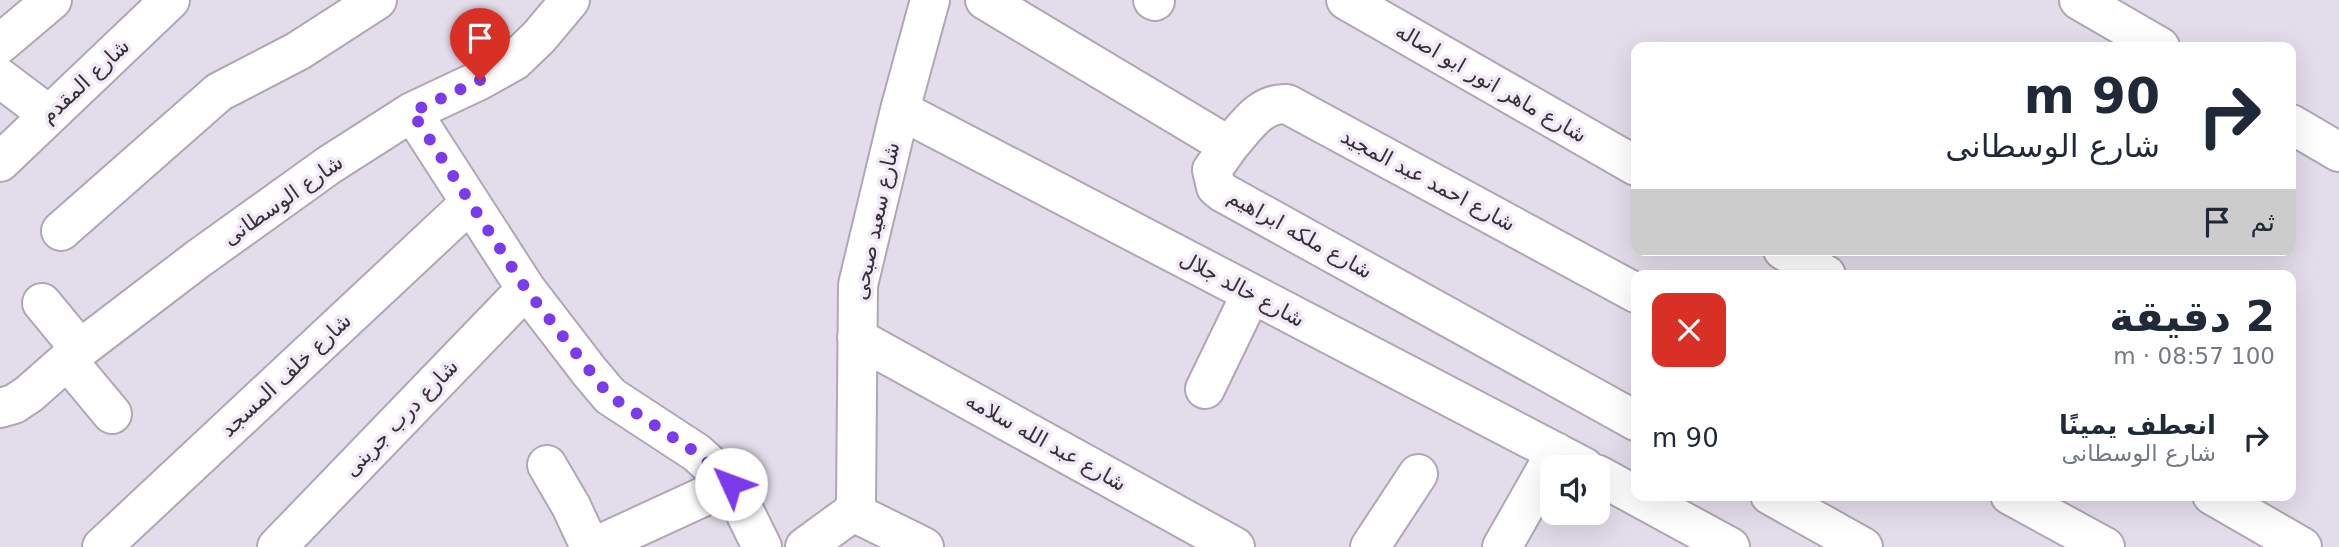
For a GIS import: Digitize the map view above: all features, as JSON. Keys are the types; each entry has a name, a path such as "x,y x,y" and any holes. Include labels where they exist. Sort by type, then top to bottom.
{"street":[{"path":"0,44 52,0"},
{"name":"شارع المقدم","path":"0,162 170,0"},
{"path":"61,231 219,92 298,51 377,0"},
{"name":"شارع الوسطانى","path":"0,408 29,394 74,354 198,259 318,173 412,112 514,61 539,37 570,0"},
{"name":"شارع سعيد صبحى","path":"853,512 856,501 858,285 900,110 930,0"},
{"path":"985,0 1229,146"},
{"name":"شارع ماهر انور ابو اصاله","path":"1346,0 1631,163"},
{"path":"2079,0 2151,42"},
{"path":"0,78 49,115"},
{"name":"شارع احمد عبد المجيد","path":"1229,146 1265,107 1275,103 1287,104 1631,290"},
{"name":"شارع خالد جلال","path":"900,110 1560,455"},
{"path":"412,112 526,289 610,396 697,453 731,484 762,547"},
{"path":"2296,127 2339,152"},
{"name":"شارع ملكه ابراهيم","path":"1229,146 1212,170 1216,187 1222,192 1631,418"},
{"name":"شارع خلف المسجد","path":"102,547 470,203"},
{"path":"1793,256 1817,270"},
{"name":"شارع درب جرينى","path":"277,547 526,289"},
{"path":"1205,389 1251,294"},
{"path":"42,303 112,414"},
{"name":"شارع عبد الله سلامه","path":"857,338 1235,547"},
{"path":"547,465 592,547 731,484"},
{"path":"1370,547 1418,474"},
{"path":"1610,482 1631,493"},
{"path":"1502,547 1540,498"},
{"path":"1646,501 1730,547"},
{"path":"1781,501 1863,547"},
{"path":"2021,501 2105,547"},
{"path":"2222,501 2302,547"},
{"path":"805,547 853,512 924,547"}],"route":[{"path":"480,80 412,112 526,289 610,396 697,453 731,484"}]}
